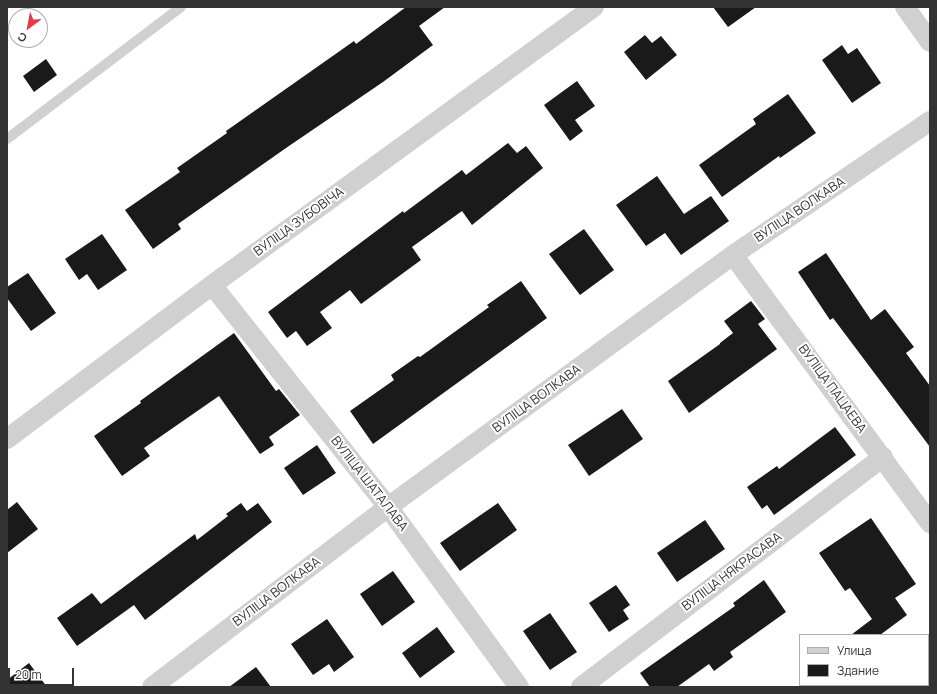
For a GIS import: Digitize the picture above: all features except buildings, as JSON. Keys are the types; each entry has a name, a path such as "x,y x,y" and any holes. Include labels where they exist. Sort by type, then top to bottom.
{"street":[{"name":"ВУЛІЦА ЗУБОВІЧА","path":"7,439 212,285 594,7"},
{"path":"905,7 930,42"},
{"name":"ВУЛІЦА ВОЛКАВА","path":"152,687 388,507 733,255 930,121"},
{"name":"ВУЛІЦА ПАЦАЕВА","path":"733,255 883,457 930,523"},
{"name":"ВУЛІЦА ШАТАЛАВА","path":"212,285 388,507 519,687"},
{"name":"ВУЛІЦА НЯКРАСАВА","path":"581,687 883,457"}],"lane":[{"path":"7,139 181,7"}]}
